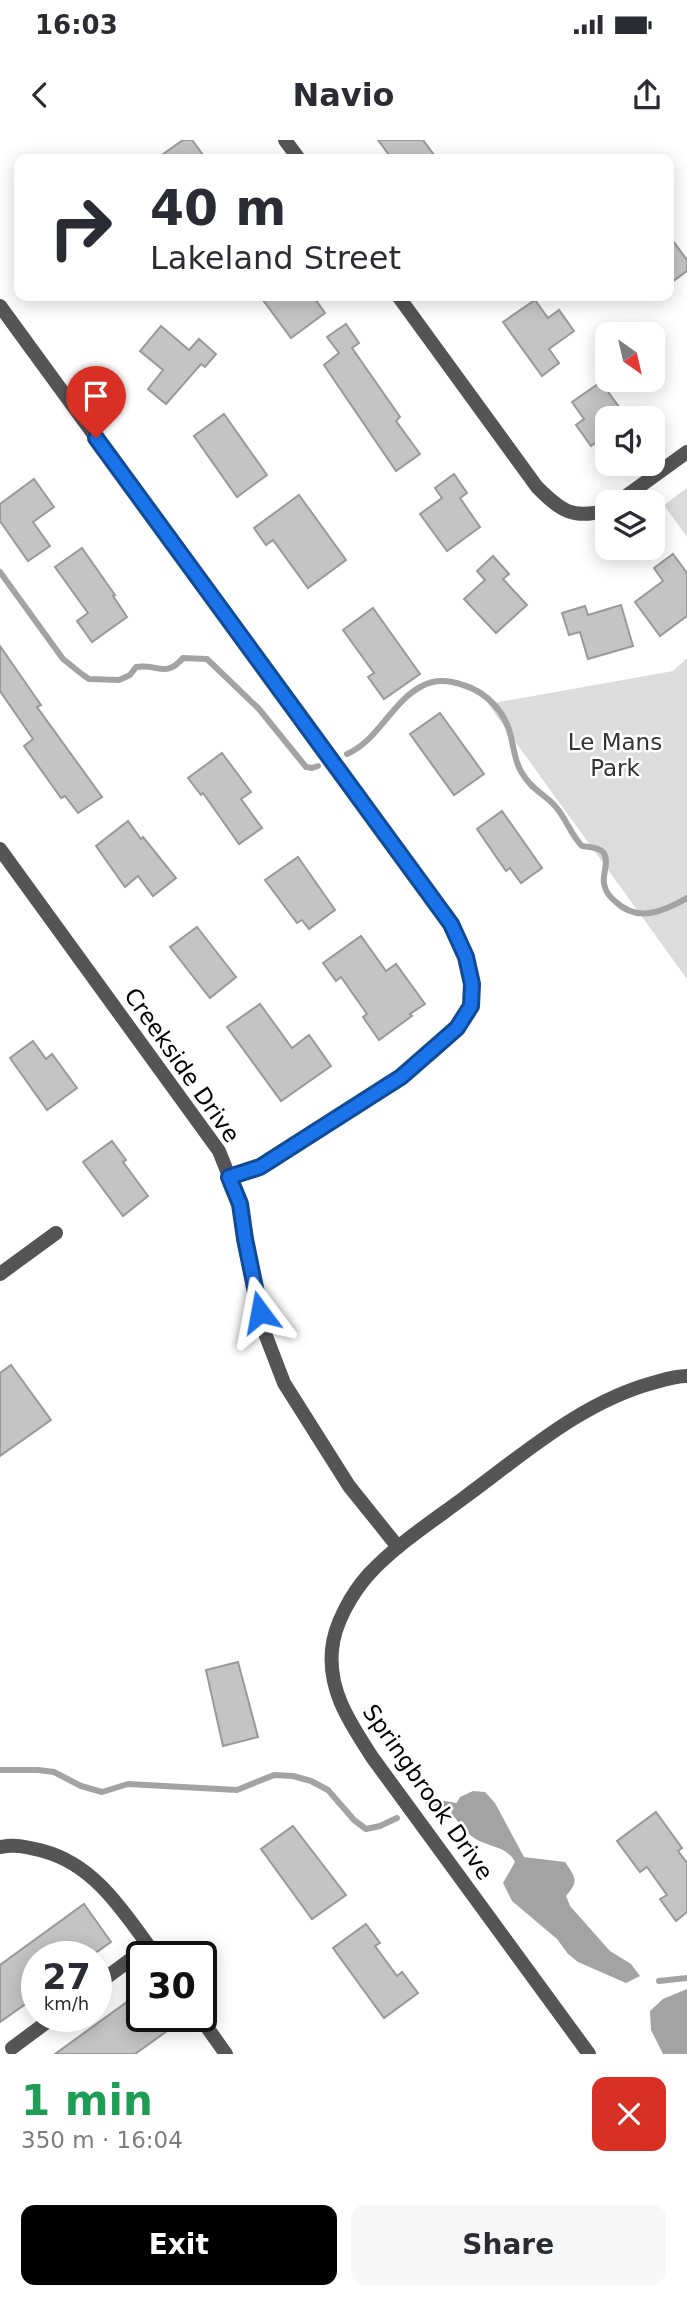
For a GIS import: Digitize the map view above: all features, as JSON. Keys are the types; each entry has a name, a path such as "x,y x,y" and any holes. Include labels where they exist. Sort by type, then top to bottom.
{"street":[{"path":"402,301 537,487 567,511 584,516 595,513"},
{"path":"0,306 451,924 466,957 472,984 471,1006 457,1028 433,1051 401,1077 260,1167 229,1177"},
{"path":"635,490 687,452"},
{"name":"Creekside Drive","path":"0,849 219,1152 240,1204 254,1287 266,1336 285,1383 349,1486 398,1547"},
{"path":"0,1274 56,1233"},
{"name":"Springbrook Drive","path":"589,2054 372,1757 342,1710 334,1675 332,1650 338,1626 358,1588 398,1547 563,1424 631,1388 687,1376"},
{"path":"0,1847 17,1844 60,1856 90,1875 111,1896 145,1941"},
{"path":"12,2048 34,2032"},
{"path":"210,2032 226,2054"}],"green space":[{"path":"687,488 687,537 665,506"},
{"name":"Le Mans Park","path":"687,658 687,979 488,704 673,671"}],"shaded area":[{"path":"473,1791 485,1792 495,1803 524,1857 565,1862 575,1879 566,1896 570,1906 610,1951 631,1964 640,1976 626,1983 578,1962 557,1939 512,1901 503,1883 515,1862 511,1856 474,1838 451,1813 460,1797"},
{"path":"687,1989 687,2054 663,2054 651,2030 650,2011 663,1999"}],"building":[{"path":"183,140 192,140 202,154 163,154"},
{"path":"378,140 423,140 433,154 388,154"},
{"path":"674,242 687,260 687,271 674,281"},
{"path":"264,301 317,301 325,313 291,338"},
{"path":"536,301 548,318 559,310 574,331 549,349 559,363 542,376 503,322"},
{"path":"346,324 359,343 352,348 400,417 396,421 420,454 396,471 324,365 339,353 327,337"},
{"path":"161,326 189,350 199,339 216,354 205,367 201,364 166,404 148,389 163,370 140,351"},
{"path":"595,386 595,392 608,392 618,406 595,406 595,443 591,446 576,425 584,419 572,402"},
{"path":"224,414 267,475 237,497 194,436"},
{"path":"454,474 467,493 460,498 480,527 447,551 420,514 442,498 435,488"},
{"path":"34,479 54,507 33,522 50,546 28,561 0,521 0,504"},
{"path":"299,495 346,560 308,588 273,540 266,545 254,528"},
{"path":"82,548 127,617 92,642 77,621 88,613 55,567"},
{"path":"673,554 687,573 687,616 660,636 635,602 663,581 654,568"},
{"path":"493,556 509,574 503,579 527,605 496,633 464,599 485,580 477,571"},
{"path":"621,605 633,646 588,659 580,632 569,635 562,613 585,606 588,615"},
{"path":"373,608 420,674 384,699 368,677 374,673 343,630"},
{"path":"0,646 41,705 37,707 102,797 78,813 65,796 61,798 24,746 33,739 0,691"},
{"path":"440,713 484,774 454,795 410,734"},
{"path":"222,753 251,792 241,799 262,828 239,844 203,793 201,795 188,778"},
{"path":"502,811 542,868 521,883 510,868 506,871 477,829"},
{"path":"128,821 176,878 153,896 138,876 125,887 96,846"},
{"path":"298,857 335,910 309,929 302,920 297,923 265,880"},
{"path":"197,927 236,977 210,998 170,947"},
{"path":"361,936 386,971 396,964 425,1004 379,1040 363,1017 367,1014 341,977 336,981 323,963"},
{"path":"260,1004 292,1048 309,1035 331,1066 281,1101 227,1027"},
{"path":"33,1041 46,1059 52,1054 77,1088 47,1110 10,1058"},
{"path":"112,1141 126,1160 123,1162 148,1196 123,1216 83,1162"},
{"path":"11,1365 51,1420 0,1456 0,1373"},
{"path":"238,1662 258,1737 223,1746 206,1670"},
{"path":"656,1812 682,1848 678,1851 687,1863 687,1912 676,1921 660,1899 667,1895 647,1867 640,1872 617,1841"},
{"path":"293,1826 346,1895 312,1919 261,1849"},
{"path":"84,1904 110,1941 33,1941"},
{"path":"366,1924 380,1943 375,1946 397,1976 402,1972 418,1993 384,2018 333,1948"},
{"path":"21,1950 21,2007 0,2022 0,1965"},
{"path":"126,2003 126,2032 166,2032 135,2054 55,2054 85,2032 112,2032 112,2013"}],"waterway":[{"path":"0,572 63,659 89,679 119,680 130,675 136,667 166,669 183,658 207,659 259,709 306,767 318,766"},
{"path":"347,754 368,740 402,701 422,686 442,681 472,688 487,698 505,720 518,765 526,779 555,806 582,846 603,852 606,859 604,884 612,898 624,908 642,913 660,911 687,898"},
{"path":"0,1770 54,1772 81,1786 102,1792 128,1784 237,1790 274,1775 293,1776 328,1790 354,1820 366,1829 397,1818"},
{"path":"428,1801 461,1807"},
{"path":"659,1981 687,1978"}],"route":[{"path":"96,438 451,924 466,957 472,984 471,1006 457,1028 401,1077 260,1167 229,1177 240,1204 260,1312"}]}
